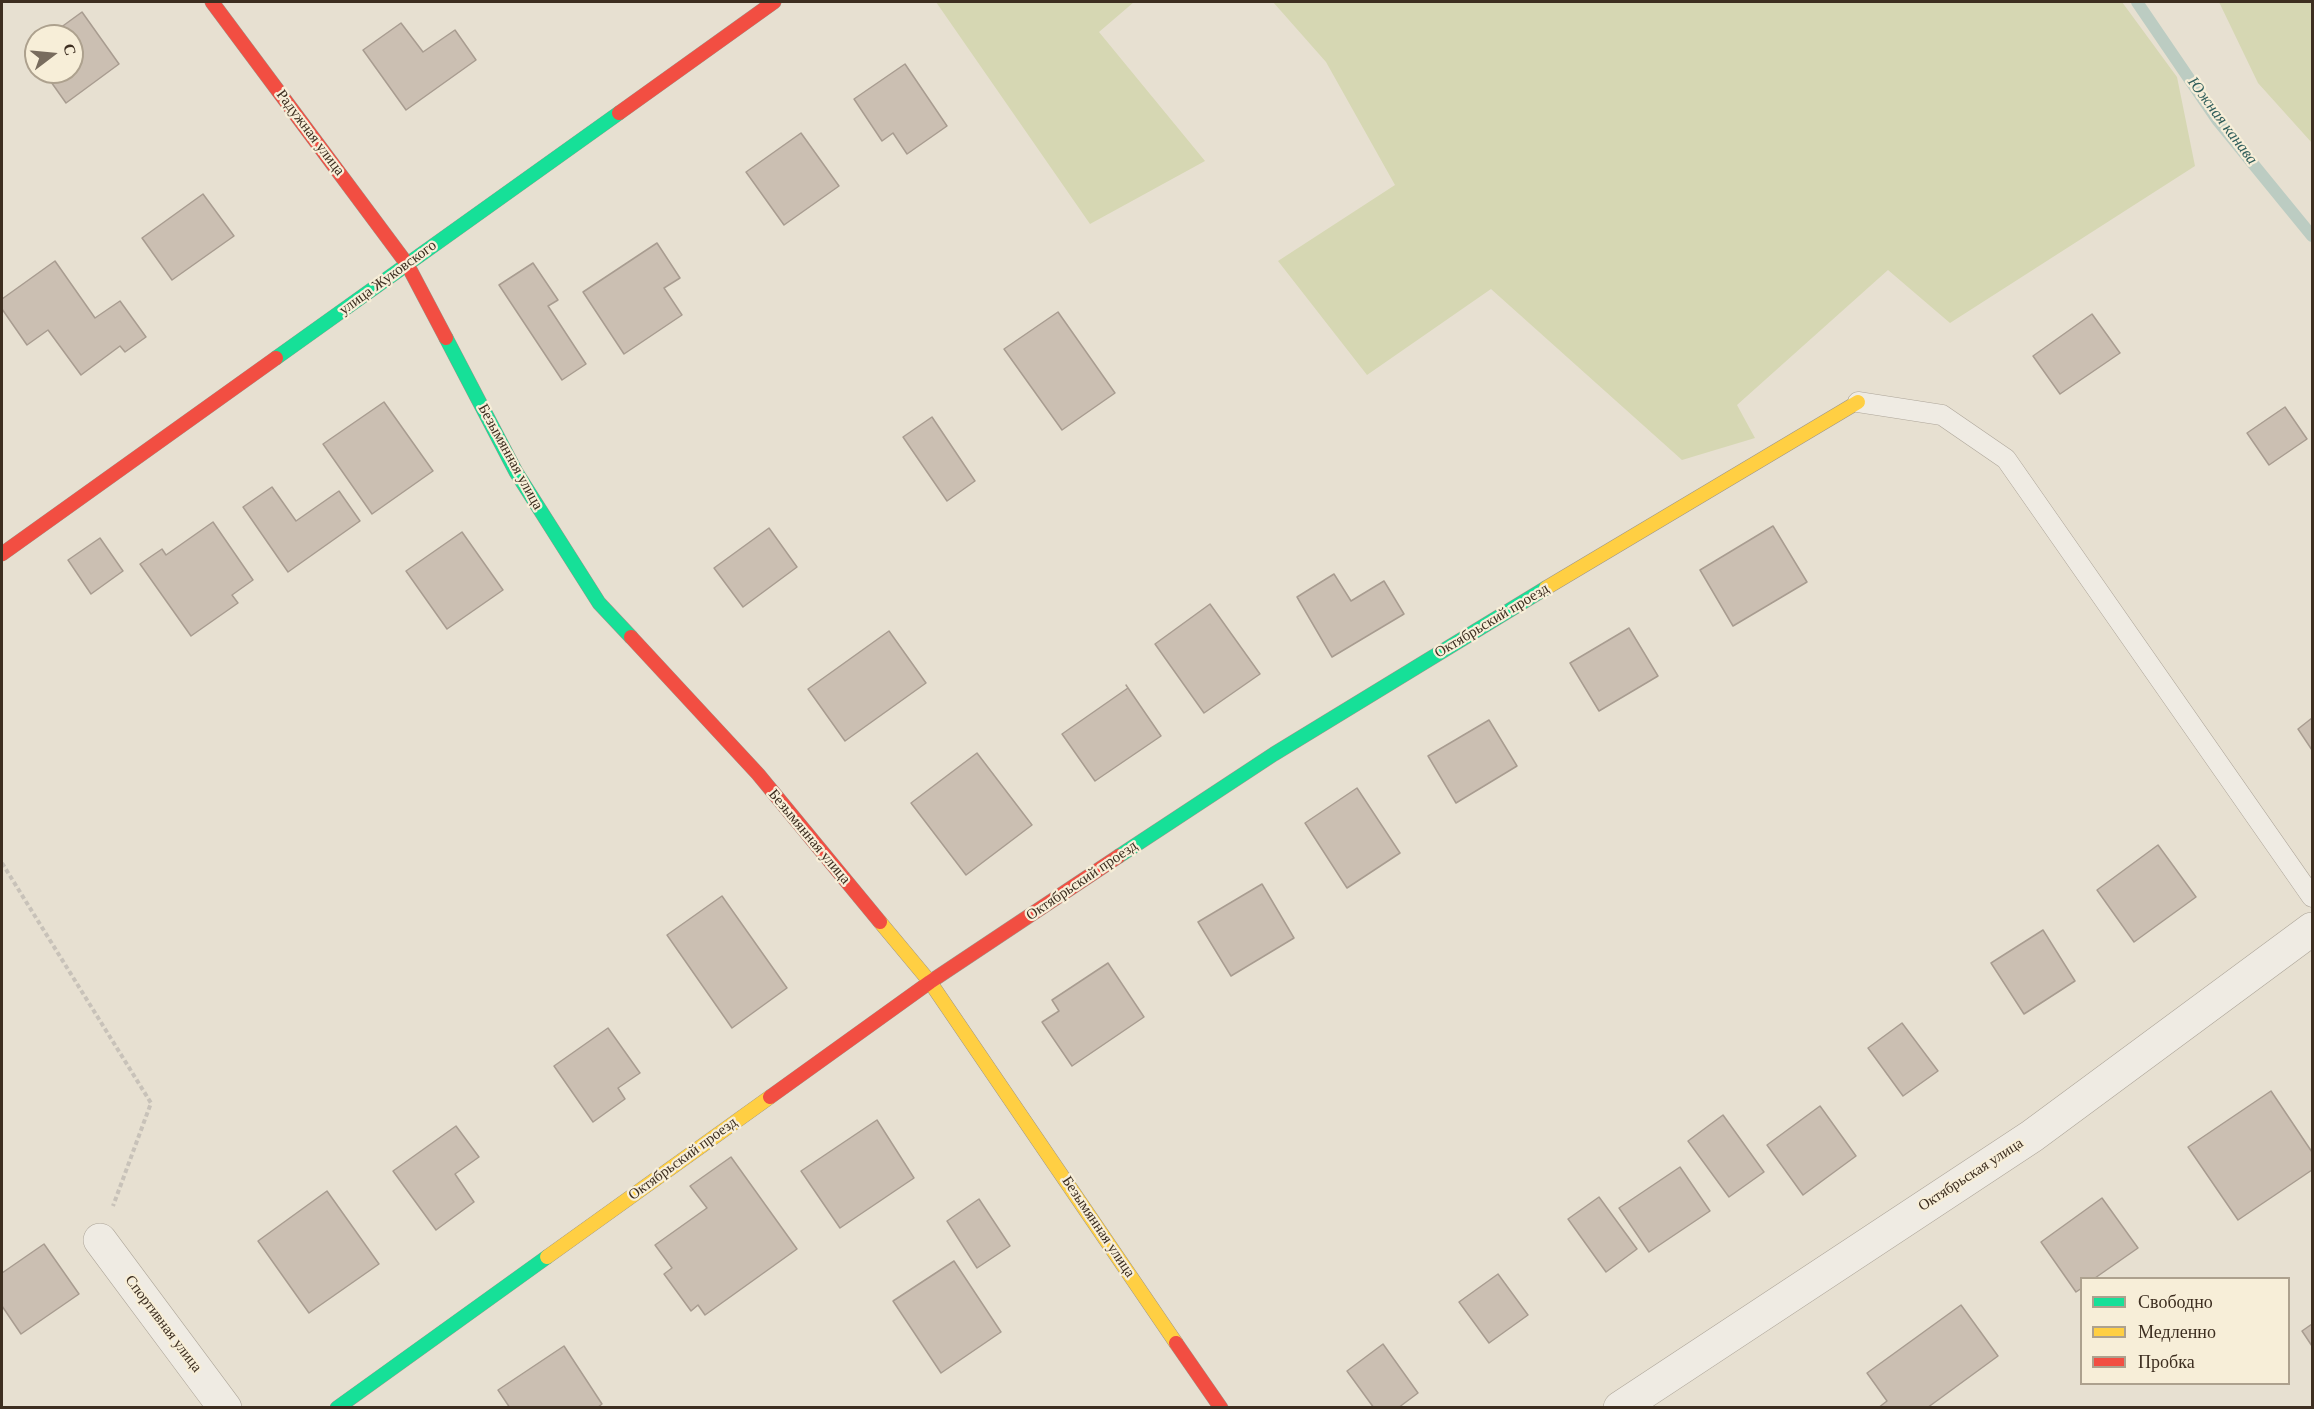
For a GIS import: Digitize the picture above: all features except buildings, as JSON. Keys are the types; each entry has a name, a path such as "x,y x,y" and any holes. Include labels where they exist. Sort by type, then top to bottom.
{"street":[{"name":"Радужная улица","path":"212,2 407,264"},
{"name":"улица Жуковского","path":"2,554 774,2"},
{"name":"Безымянная улица","path":"407,264 516,472 599,603 758,774 930,982 1221,1407"},
{"name":"Октябрьский проезд","path":"337,1407 930,982 1274,754 1641,530 1858,402"},
{"name":"Октябрьская улица","path":"1620,1407 2032,1136 2313,929"},
{"name":"Спортивная улица","path":"100,1240 225,1407"}],"lane":[{"path":"1858,402 1942,415 2006,459 2313,897"}],"path":[{"path":"2,863 151,1103 100,1240"}],"green space":[{"path":"936,2 1134,2 1099,32 1205,161 1090,224"},
{"path":"1273,2 2122,2 2177,77 2195,166 1950,323 1888,270 1737,405 1755,438 1682,460 1491,289 1367,375 1278,261 1395,185 1326,62"},
{"path":"2219,2 2312,2 2312,143 2258,83"}],"waterway":[{"name":"Южная канава","path":"2137,2 2218,121 2312,236"}],"traffic: fast":[{"path":"276,358 619,113"},
{"path":"446,338 516,472 599,603 631,637"},
{"path":"1119,856 1274,754 1546,588"},
{"path":"337,1408 547,1257"}],"traffic: slow":[{"path":"1546,588 1858,402"},
{"path":"880,922 930,982 1176,1343"},
{"path":"547,1257 770,1097"}],"traffic: jam":[{"path":"212,2 407,264 446,338"},
{"path":"619,113 774,2"},
{"path":"2,554 276,358"},
{"path":"631,637 758,774 880,922"},
{"path":"770,1097 930,982 1119,856"},
{"path":"1176,1343 1221,1408"}]}
